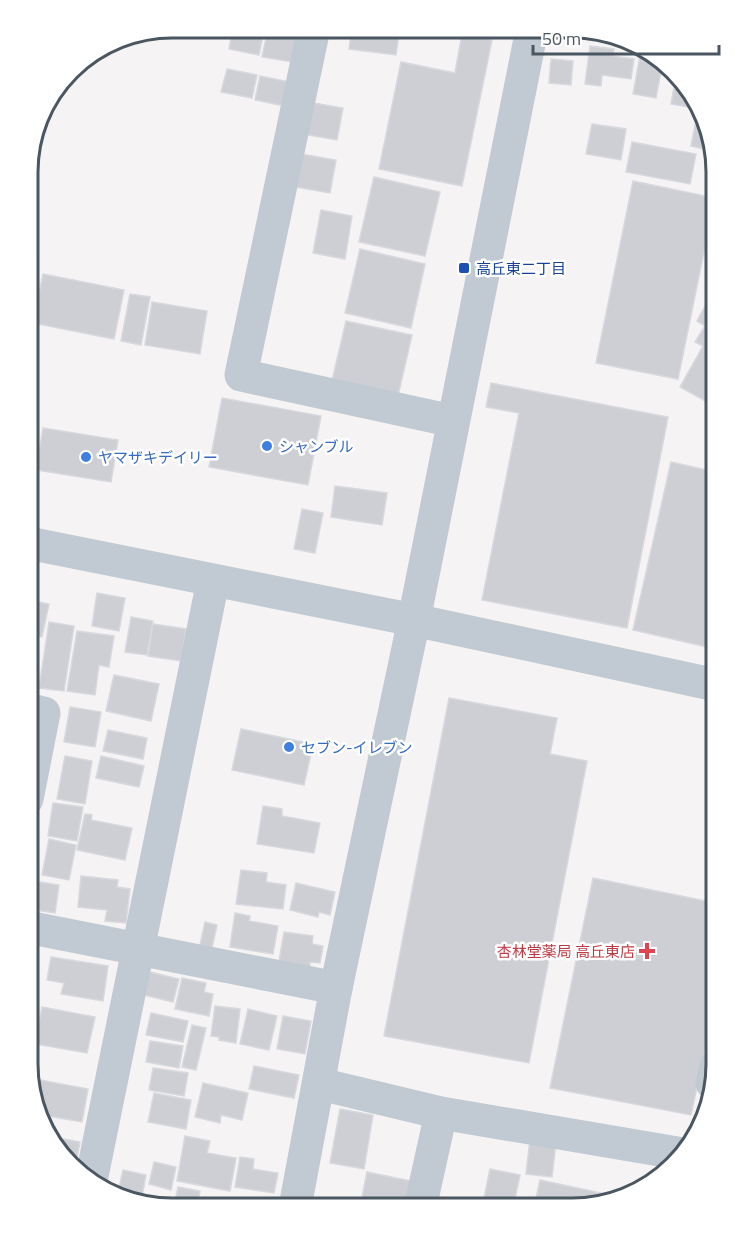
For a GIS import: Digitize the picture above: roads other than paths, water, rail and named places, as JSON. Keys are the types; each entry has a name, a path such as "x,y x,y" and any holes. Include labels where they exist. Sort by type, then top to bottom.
{"street":[{"path":"312,38 241,375 453,421"},
{"path":"297,1198 320,1084 336,988 414,620 530,38"},
{"path":"38,545 414,620 705,683"},
{"path":"92,1171 213,581"},
{"path":"38,712 44,713 38,743"},
{"path":"38,929 138,951 336,988"},
{"path":"320,1084 441,1113 671,1152"},
{"path":"422,1198 441,1113"}],"place":[{"name":"高丘東二丁目","path":"464,268"},
{"name":"シャンブル","path":"267,446"},
{"name":"ヤマザキデイリー","path":"86,457"},
{"name":"セブン-イレブン","path":"289,747"},
{"name":"杏林堂薬局 高丘東店","path":"647,951"}]}
